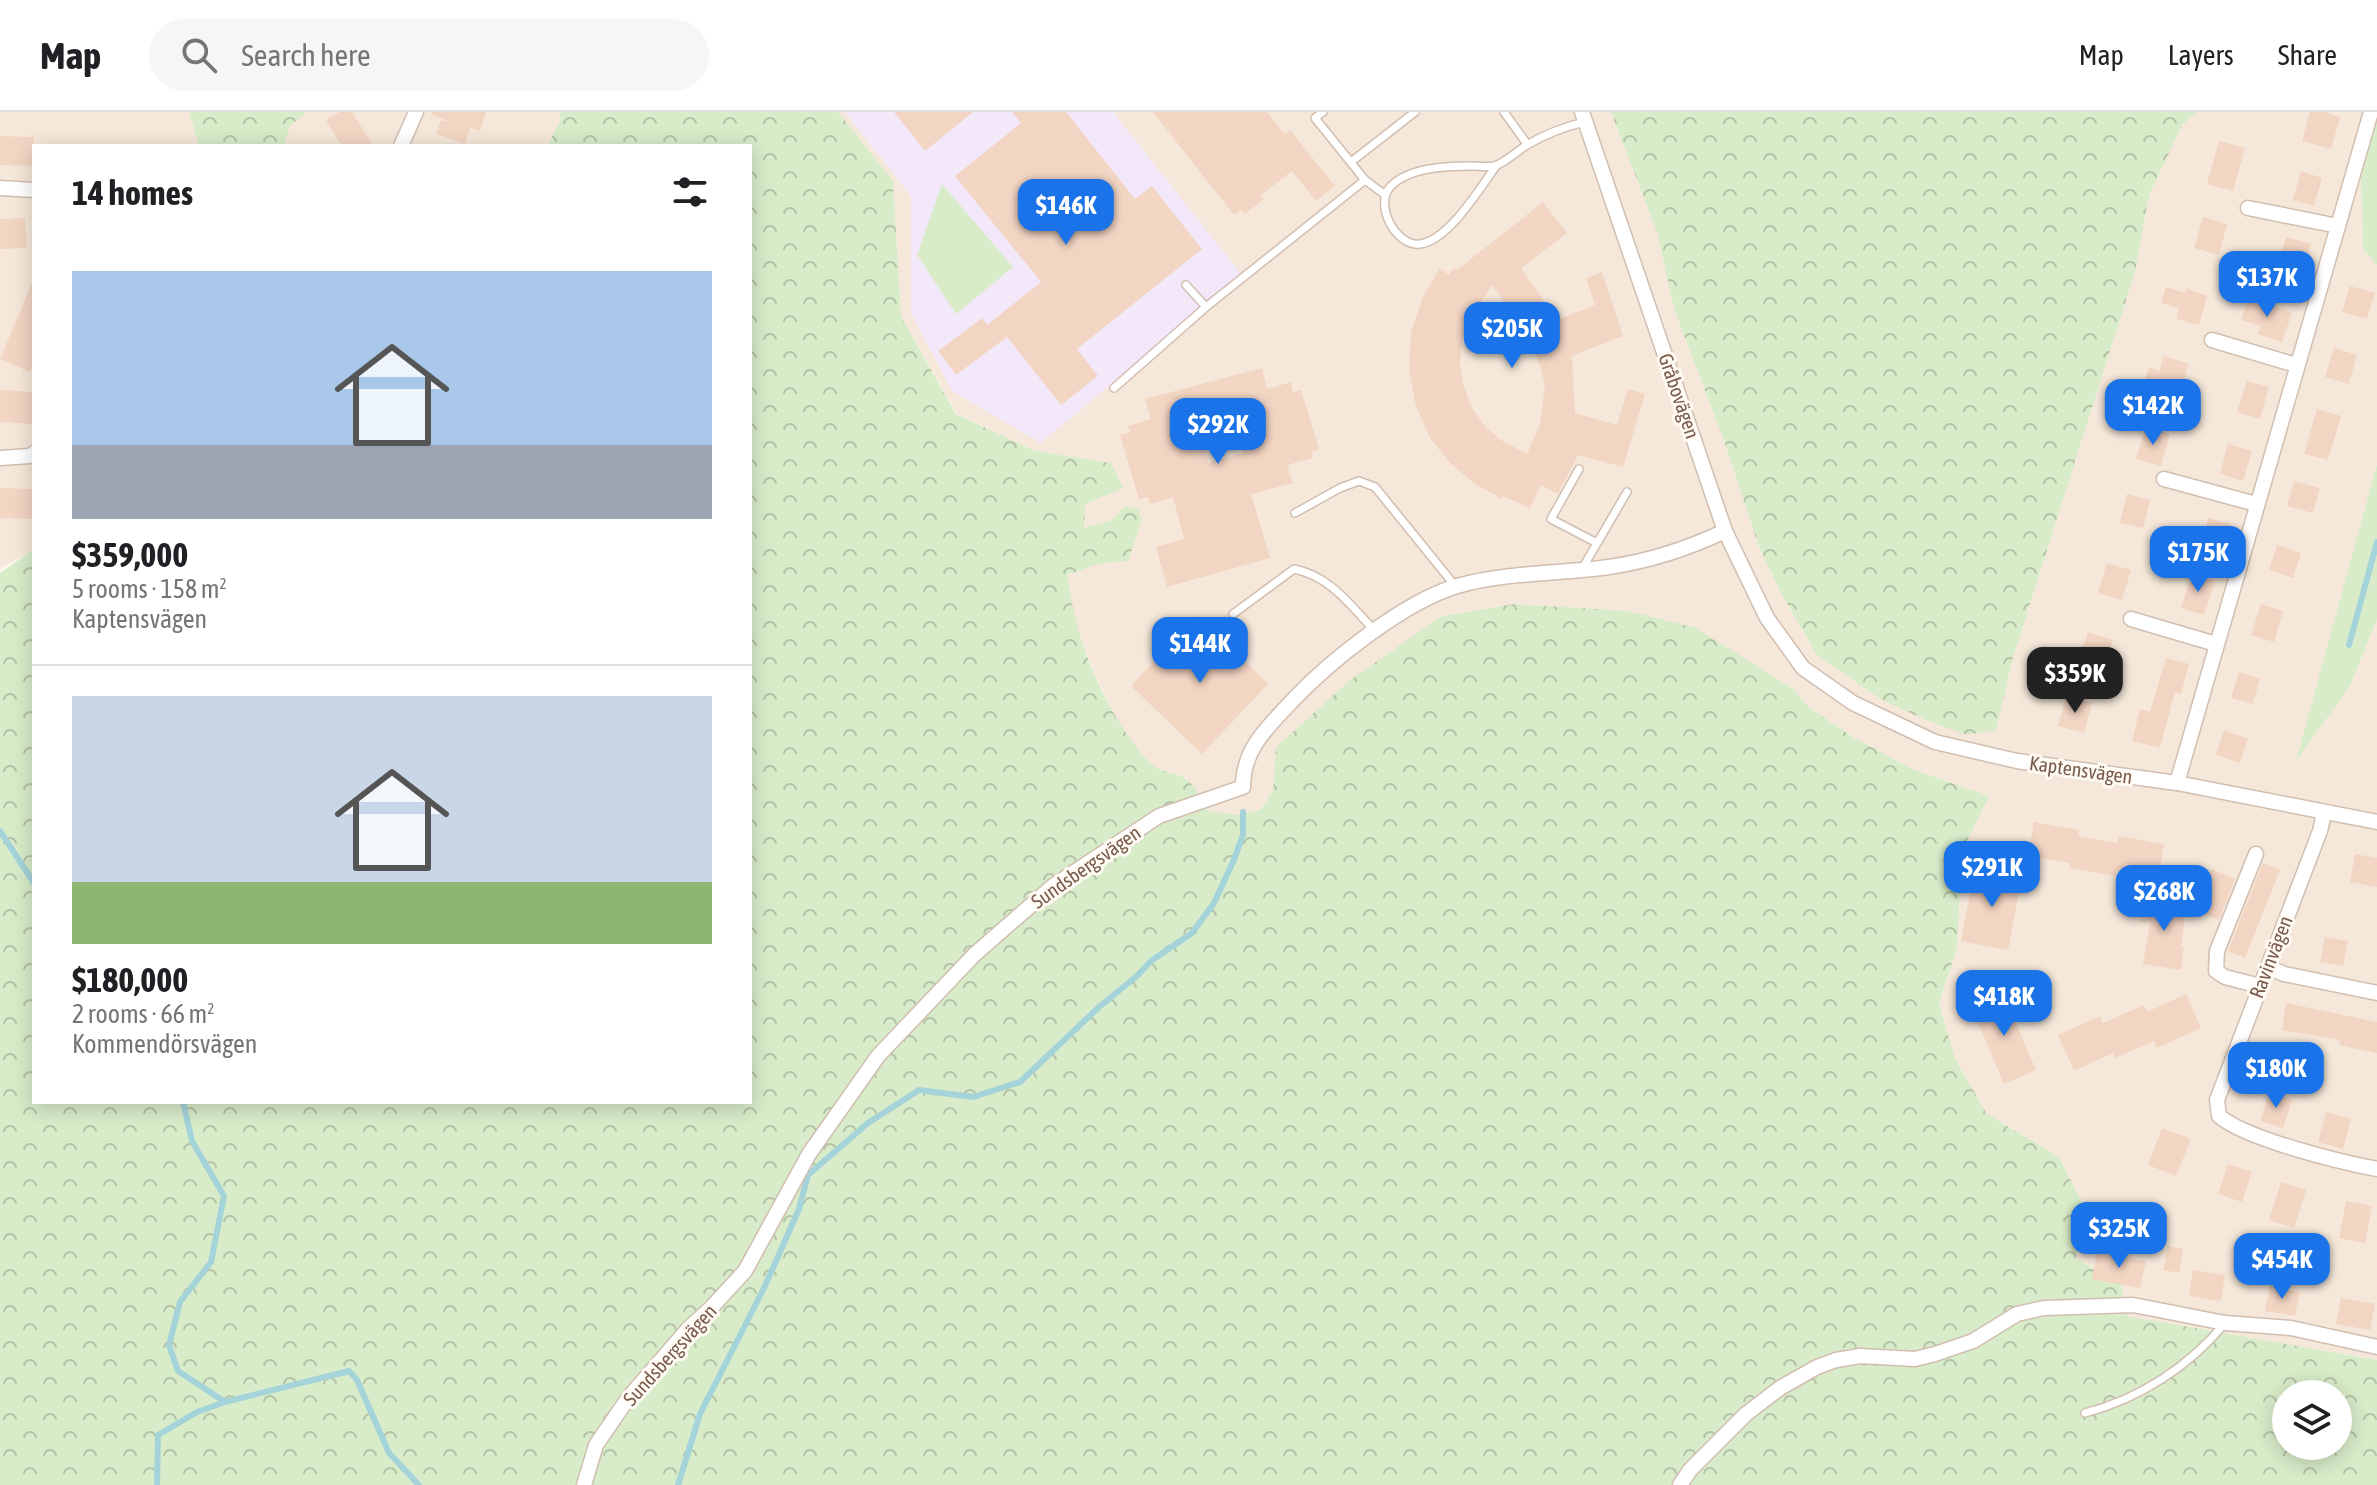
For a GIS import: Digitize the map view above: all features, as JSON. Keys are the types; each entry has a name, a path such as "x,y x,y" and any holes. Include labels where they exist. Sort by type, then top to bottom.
{"street":[{"path":"402,144 416,112"},
{"path":"2177,783 2371,112"},
{"name":"Gråbovägen","path":"1583,117 1725,531 1767,618 1803,668"},
{"path":"0,188 32,190"},
{"path":"2248,208 2338,226"},
{"path":"2212,340 2296,365"},
{"path":"0,458 32,454"},
{"path":"2164,479 2256,504"},
{"name":"Sundsbergsvägen","path":"584,1485 596,1445 629,1397 688,1329 745,1271 809,1154 878,1056 974,955 1053,886 1159,816 1243,787 1243,766 1253,747 1305,687 1374,630 1437,594 1456,587 1528,574 1609,566 1679,552 1725,531"},
{"path":"2131,619 2216,644"},
{"name":"Kaptensvägen","path":"1803,668 1853,703 1935,742 2017,761 2177,783 2377,822"},
{"name":"Ravinvägen","path":"2324,813 2320,831 2217,1100 2219,1116 2228,1124 2293,1147 2377,1169"},
{"path":"2256,854 2217,951 2215,964 2216,971 2225,977 2260,986"},
{"path":"2268,967 2284,974 2377,993"},
{"path":"1680,1485 1690,1470 1746,1414 1780,1388 1836,1360 1860,1356 1915,1359 1973,1341 2017,1314 2044,1308 2133,1305 2225,1323 2291,1328 2377,1347"}],"lane":[{"path":"1323,112 1315,118 1365,180 1384,194"},
{"path":"1351,162 1415,112"},
{"path":"1504,112 1527,144"},
{"path":"1496,166 1445,166 1403,177 1384,194 1384,211 1398,233 1410,243 1423,244 1456,221 1496,166 1527,144 1583,117"},
{"path":"1114,388 1206,307 1365,180"},
{"path":"1186,285 1206,307"},
{"path":"1579,469 1551,519 1597,543"},
{"path":"1295,513 1359,481 1375,487 1456,587"},
{"path":"1582,569 1627,492"},
{"path":"1233,614 1294,569 1311,572 1332,585 1374,630"},
{"path":"2085,1413 2116,1405 2150,1387 2209,1342 2225,1323"}],"shaded area":[{"path":"0,112 189,112 198,144 32,144 32,550 0,569"},
{"path":"307,112 559,112 561,118 548,144 285,144 290,126"},
{"path":"838,112 845,112 911,196 911,313 1240,274 1113,112 1611,112 1657,232 1674,309 1723,438 1759,547 1782,595 1817,655 1996,730 2013,658 2135,272 2149,195 2183,124 2198,112 2377,112 2361,177 2363,249 2377,265 2377,464 2297,758 2350,686 2377,619 2377,1360 2127,1316 2121,1283 2075,1259 2084,1207 2059,1157 1987,1114 1955,1059 1939,1003 1957,948 1962,851 1988,796 1912,769 1853,737 1810,708 1792,688 1628,611 1514,604 1442,616 1276,747 1273,790 1261,809 1238,815 1209,811 1186,778 1153,767 1118,724 1093,670 1073,617 1067,575 1098,564 1128,561 1126,506 1111,520 1083,529 1085,504 1111,463 1035,451 957,414 901,316 893,181"},
{"path":"845,112 1113,112 1241,274 1041,443 952,391 911,313 911,196"}],"green space":[{"path":"189,112 307,112 290,126 285,144 198,144"},
{"path":"559,112 838,112 893,181 901,316 956,414 1035,451 1111,463 1123,488 1085,504 1084,528 1111,520 1126,506 1138,509 1142,520 1128,561 1098,564 1067,575 1078,626 1085,651 1106,699 1133,743 1157,768 1187,780 1209,811 1238,815 1261,809 1273,790 1276,747 1350,680 1442,616 1514,604 1628,611 1696,628 1792,688 1810,708 1853,737 1912,769 1989,796 1962,851 1957,948 1939,1003 1955,1059 1987,1114 2059,1157 2084,1207 2076,1259 2121,1283 2127,1316 2377,1360 2377,1485 0,1485 0,573 32,550 32,1104 752,1104 752,144 548,144 561,119"},
{"path":"1611,112 2198,112 2183,124 2149,195 2135,272 2013,658 1996,730 1967,735 1926,720 1880,699 1817,655 1782,595 1759,547 1723,438 1674,309 1657,232"},
{"path":"2377,120 2377,265 2363,249 2361,177"},
{"path":"942,184 1013,267 956,314 917,255"},
{"path":"2377,464 2377,619 2350,686 2296,761"}],"building":[{"path":"340,112 352,112 372,144 341,144 326,120"},
{"path":"432,112 486,112 480,131 470,128 465,144 436,134 441,120 451,122 432,115"},
{"path":"894,112 973,112 925,151"},
{"path":"1012,112 1066,112 1135,199 1152,186 1202,249 1077,349 1098,376 1061,405 1007,337 956,375 938,351 982,318 987,325 1041,282 955,176 1021,123"},
{"path":"1153,112 1267,112 1285,135 1290,130 1335,186 1316,201 1292,171 1261,195 1264,199 1245,214 1242,210 1234,215"},
{"path":"2310,112 2340,117 2331,149 2302,141"},
{"path":"0,136 34,137 32,166 0,165"},
{"path":"2219,141 2245,148 2233,191 2207,184"},
{"path":"2301,171 2322,178 2314,206 2293,200"},
{"path":"1543,202 1567,233 1521,268 1557,320 1595,305 1586,278 1602,272 1623,336 1572,356 1575,413 1617,425 1628,389 1645,394 1623,467 1578,455 1558,494 1541,485 1530,508 1503,496 1502,499 1475,484 1450,463 1430,438 1416,406 1409,370 1411,332 1423,297 1440,268 1449,275 1454,268 1457,270","holes":["1492,285 1531,338 1545,384 1540,424 1527,454 1501,440 1485,426 1472,408 1460,363 1462,340 1470,318"]},
{"path":"2203,217 2227,224 2219,255 2194,248"},
{"path":"25,218 27,248 0,249 0,219"},
{"path":"2286,237 2311,244 2303,274 2278,268"},
{"path":"32,283 30,372 0,359"},
{"path":"2350,286 2375,293 2367,319 2342,312"},
{"path":"2166,287 2185,293 2186,288 2207,296 2199,325 2176,319 2179,308 2161,303"},
{"path":"2248,298 2292,312 2282,342 2258,334 2261,326 2241,320"},
{"path":"2334,348 2357,355 2349,384 2325,377"},
{"path":"2164,356 2189,364 2179,395 2144,383 2149,367 2159,371"},
{"path":"1262,368 1267,389 1291,382 1293,392 1301,390 1319,449 1312,452 1313,458 1287,465 1293,483 1251,494 1270,558 1167,587 1156,547 1184,539 1173,497 1150,504 1148,497 1139,499 1120,435 1130,432 1128,426 1151,419 1145,399","holes":["1229,404 1243,453 1208,463 1196,418 1203,416 1201,412"]},
{"path":"2247,381 2269,387 2260,419 2237,412"},
{"path":"0,390 32,392 32,424 0,422"},
{"path":"2317,409 2341,416 2328,460 2304,454"},
{"path":"2146,427 2170,434 2161,466 2136,459"},
{"path":"2228,444 2252,451 2243,481 2220,474"},
{"path":"2294,481 2320,488 2313,513 2287,506"},
{"path":"0,488 32,489 32,519 0,518"},
{"path":"2127,494 2150,500 2143,528 2120,523"},
{"path":"2208,518 2230,524 2222,553 2200,547"},
{"path":"2277,545 2301,553 2293,578 2269,570"},
{"path":"2107,563 2131,570 2122,600 2098,593"},
{"path":"2192,574 2215,581 2204,615 2181,608"},
{"path":"2261,604 2283,611 2274,642 2251,635"},
{"path":"1198,616 1268,684 1202,754 1131,686"},
{"path":"2088,632 2113,640 2103,670 2078,662"},
{"path":"2166,658 2189,664 2181,694 2175,692 2160,748 2132,741 2140,709 2150,712"},
{"path":"2239,672 2260,678 2253,704 2231,698"},
{"path":"2067,696 2092,703 2084,733 2058,726"},
{"path":"2224,730 2248,739 2240,763 2216,755"},
{"path":"2034,822 2079,830 2078,836 2117,843 2119,836 2164,844 2158,878 2116,871 2116,876 2069,868 2070,863 2028,856"},
{"path":"2355,854 2377,858 2377,887 2350,882"},
{"path":"2263,863 2280,870 2245,958 2228,951"},
{"path":"1975,868 2022,877 2008,950 1961,941"},
{"path":"2211,869 2235,879 2219,920 2194,910"},
{"path":"2145,898 2187,904 2181,970 2143,964 2150,923 2141,922"},
{"path":"2325,937 2348,941 2343,966 2320,962"},
{"path":"2003,993 2036,1070 2004,1084 1971,1006"},
{"path":"2186,994 2201,1028 2157,1048 2154,1041 2115,1058 2113,1053 2074,1071 2058,1035 2100,1016 2103,1023 2144,1005 2147,1012"},
{"path":"2286,1003 2377,1022 2377,1053 2339,1045 2340,1040 2282,1030"},
{"path":"2270,1092 2292,1100 2283,1128 2260,1121"},
{"path":"2326,1112 2351,1119 2343,1149 2318,1142"},
{"path":"2162,1128 2191,1139 2176,1176 2148,1165"},
{"path":"2228,1164 2252,1172 2242,1202 2218,1194"},
{"path":"2281,1182 2306,1190 2294,1228 2269,1220"},
{"path":"2346,1201 2372,1206 2365,1243 2339,1238"},
{"path":"2168,1246 2183,1249 2179,1273 2163,1270"},
{"path":"2097,1252 2146,1261 2140,1288 2092,1279"},
{"path":"2193,1270 2225,1275 2221,1301 2189,1296"},
{"path":"2270,1286 2300,1292 2295,1316 2265,1311"},
{"path":"2341,1298 2375,1304 2370,1330 2336,1324"}],"waterway":[{"path":"2349,645 2377,542"},
{"path":"678,1485 700,1414 765,1286 799,1209 808,1175 868,1123 919,1090 973,1097 1020,1082 1151,961 1192,933 1214,903 1233,862 1243,835 1243,812"},
{"path":"0,831 32,880"},
{"path":"183,1104 192,1141 224,1196 211,1262 180,1302 169,1345 178,1371 225,1402 349,1371 357,1380 389,1453 419,1485"},
{"path":"157,1485 158,1435 197,1412 225,1402"}]}
